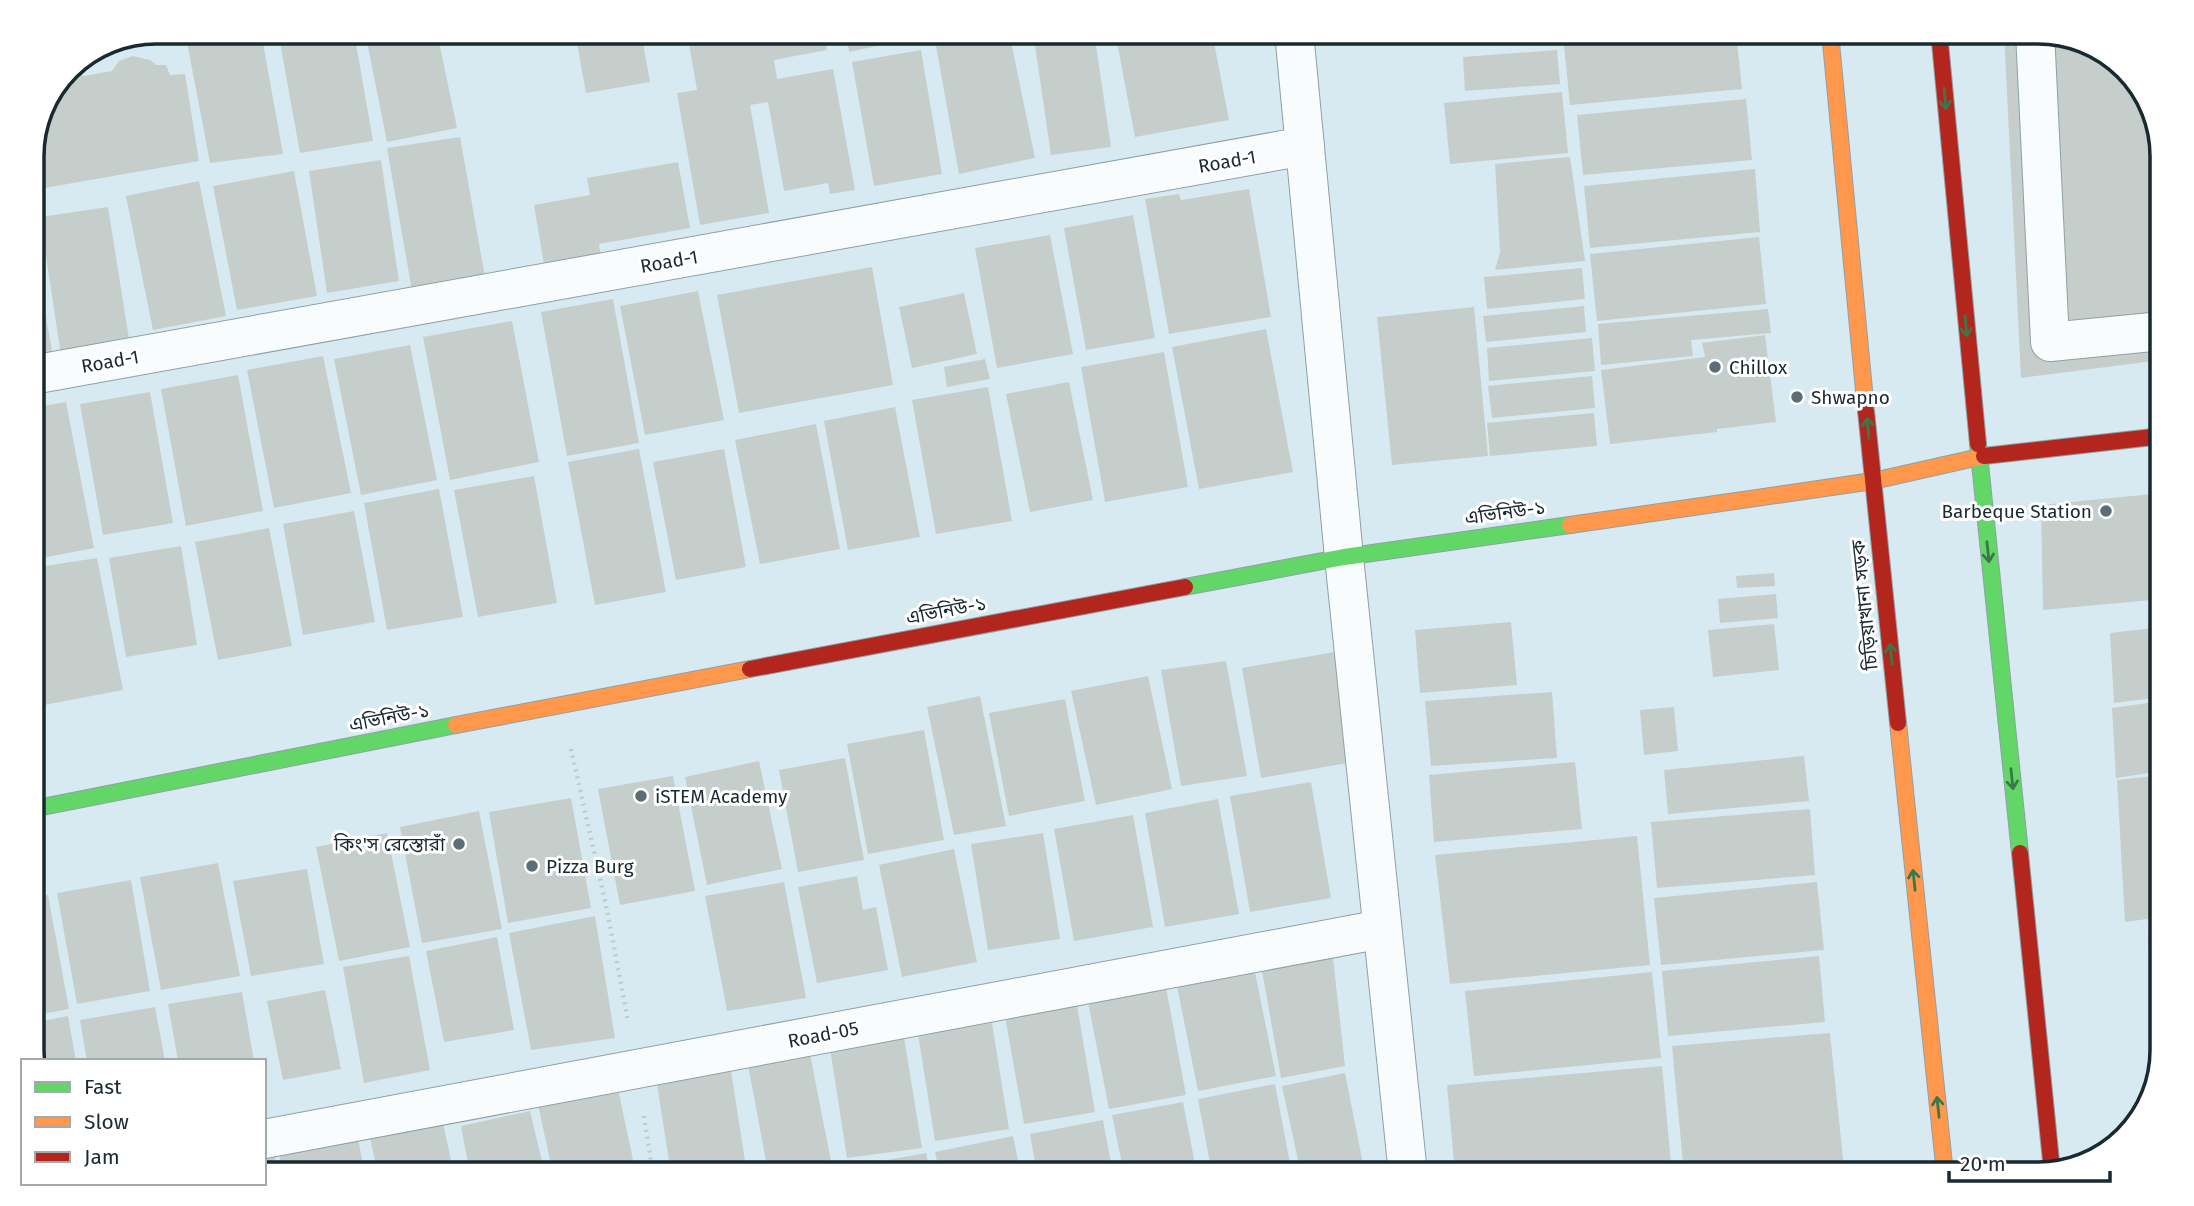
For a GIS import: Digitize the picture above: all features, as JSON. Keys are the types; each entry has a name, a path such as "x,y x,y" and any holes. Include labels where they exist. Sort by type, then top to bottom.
{"main road":[{"name":"চিড়িয়াখানা সড়ক","path":"1831,44 1873,481 1944,1162"},
{"path":"1940,44 1979,457 2051,1161"},
{"name":"এভিনিউ-১","path":"44,807 561,704 1344,557 1873,481 1979,457 2150,437"}],"street":[{"path":"1295,44 1344,557 1407,1162"},
{"path":"2036,44 2050,342 2150,332"},
{"name":"Road-1","path":"44,373 1305,146"},
{"name":"Road-05","path":"266,1139 1382,929"}],"path":[{"path":"561,704 606,905 637,1069 651,1162"}],"building":[{"path":"187,44 263,44 283,154 210,163"},
{"path":"280,44 356,44 373,141 300,153"},
{"path":"367,44 440,44 457,128 387,142"},
{"path":"577,44 643,44 650,82 586,93"},
{"path":"689,44 826,44 827,50 774,60 777,79 833,69 855,190 830,194 828,183 784,191 768,102 750,105 769,213 700,225 677,93 697,90"},
{"path":"848,44 886,44 849,52"},
{"path":"1011,44 1035,158 959,174 936,46"},
{"path":"1035,44 1096,44 1111,147 1051,155"},
{"path":"1117,44 1214,44 1229,120 1135,137"},
{"path":"1564,44 1737,44 1742,89 1570,105"},
{"path":"2005,44 2053,45 2081,52 2112,72 2131,93 2144,120 2150,148 2150,362 2021,378"},
{"path":"921,50 942,174 874,186 852,62"},
{"path":"1557,50 1560,84 1465,91 1463,57"},
{"path":"133,56 150,60 156,65 166,65 170,75 185,74 199,161 44,188 44,148 55,106 79,75 112,71 119,61"},
{"path":"1562,92 1568,153 1450,164 1444,103"},
{"path":"1746,99 1752,160 1583,175 1577,115"},
{"path":"460,137 485,277 412,291 387,148"},
{"path":"1570,157 1585,261 1495,270 1500,252 1495,164"},
{"path":"381,160 399,281 327,293 309,171"},
{"path":"678,162 690,228 599,244 604,274 547,283 534,205 590,195 587,178"},
{"path":"1755,169 1760,232 1590,248 1584,186"},
{"path":"294,171 317,296 237,310 213,186"},
{"path":"199,181 226,316 153,330 126,196"},
{"path":"1249,189 1271,317 1169,334 1145,199 1179,194 1181,200"},
{"path":"108,207 130,345 61,355 44,243 44,216"},
{"path":"1133,215 1155,338 1086,350 1064,228"},
{"path":"1050,235 1073,354 997,368 975,248"},
{"path":"1759,237 1766,304 1597,321 1590,254"},
{"path":"872,267 893,385 739,413 717,295"},
{"path":"1582,268 1585,299 1487,309 1484,277"},
{"path":"698,291 724,420 645,435 620,306"},
{"path":"964,293 977,354 912,368 899,307"},
{"path":"613,299 639,443 567,456 541,312"},
{"path":"44,306 53,356 44,358"},
{"path":"1584,306 1586,332 1486,342 1483,316"},
{"path":"1474,307 1488,456 1392,465 1377,317"},
{"path":"1768,309 1771,333 1691,340 1693,356 1601,365 1598,324"},
{"path":"512,321 539,462 450,480 423,337"},
{"path":"1266,329 1293,472 1199,489 1172,347"},
{"path":"1765,335 1776,422 1717,429 1717,432 1610,444 1601,370 1705,357 1702,343"},
{"path":"1592,338 1595,371 1489,381 1487,348"},
{"path":"410,345 437,480 361,495 334,359"},
{"path":"1164,352 1188,487 1105,502 1081,367"},
{"path":"323,356 351,493 274,508 247,370"},
{"path":"985,359 990,379 947,387 944,367"},
{"path":"238,375 263,511 186,526 161,389"},
{"path":"1592,376 1595,408 1492,418 1488,386"},
{"path":"1069,382 1093,500 1030,512 1006,394"},
{"path":"988,387 1012,521 936,534 912,400"},
{"path":"150,392 173,523 103,535 80,404"},
{"path":"66,402 94,548 44,558 44,406"},
{"path":"895,407 920,537 848,550 824,421"},
{"path":"1594,413 1597,446 1490,456 1487,423"},
{"path":"816,424 840,549 760,564 735,440"},
{"path":"639,449 666,592 595,605 568,462"},
{"path":"724,449 746,567 676,580 653,462"},
{"path":"534,476 557,603 478,617 454,490"},
{"path":"439,489 463,617 387,630 364,503"},
{"path":"2150,494 2150,600 2043,610 2041,505"},
{"path":"354,511 375,622 303,635 283,524"},
{"path":"269,528 292,646 218,660 195,542"},
{"path":"181,546 197,645 126,657 109,558"},
{"path":"97,558 123,690 44,705 44,566"},
{"path":"1774,573 1775,586 1737,588 1736,576"},
{"path":"1776,594 1778,618 1720,623 1718,599"},
{"path":"1511,622 1517,685 1420,693 1415,630"},
{"path":"1774,624 1779,670 1713,677 1708,630"},
{"path":"2150,628 2150,698 2114,703 2110,633"},
{"path":"1340,651 1359,761 1261,778 1242,668"},
{"path":"1226,661 1247,776 1181,786 1161,670"},
{"path":"1148,676 1172,789 1096,805 1071,691"},
{"path":"1552,692 1557,758 1431,766 1425,701"},
{"path":"980,696 1006,826 954,835 927,707"},
{"path":"1065,699 1085,801 1009,816 989,713"},
{"path":"2150,703 2150,773 2116,778 2112,708"},
{"path":"1674,707 1678,751 1644,755 1640,710"},
{"path":"924,730 944,840 868,854 847,744"},
{"path":"1804,756 1809,801 1668,814 1664,770"},
{"path":"845,758 864,860 798,872 779,770"},
{"path":"759,761 782,869 707,885 685,777"},
{"path":"1575,762 1582,829 1434,842 1429,775"},
{"path":"673,776 695,891 620,905 598,789"},
{"path":"2150,776 2150,919 2125,922 2117,780"},
{"path":"1311,782 1331,898 1250,912 1230,796"},
{"path":"571,798 591,908 508,923 489,812"},
{"path":"1218,799 1239,914 1165,927 1145,813"},
{"path":"1810,809 1815,875 1657,888 1651,822"},
{"path":"479,811 502,929 422,943 400,827"},
{"path":"1133,815 1153,927 1074,941 1054,829"},
{"path":"387,833 410,947 339,961 316,847"},
{"path":"1043,833 1060,939 988,950 971,844"},
{"path":"1637,836 1650,965 1450,984 1435,855"},
{"path":"954,849 977,962 902,977 879,865"},
{"path":"218,863 240,976 161,990 140,877"},
{"path":"307,869 324,964 251,976 233,881"},
{"path":"857,876 863,910 876,907 888,970 817,983 798,887"},
{"path":"131,880 150,991 77,1004 57,893"},
{"path":"784,882 806,998 727,1011 705,896"},
{"path":"1817,882 1824,950 1661,965 1654,898"},
{"path":"48,895 69,1009 44,1014 44,896"},
{"path":"595,916 615,1038 531,1050 509,933"},
{"path":"2148,934 2150,934 2150,969"},
{"path":"497,937 514,1030 444,1042 426,951"},
{"path":"1332,949 1345,1066 1281,1078 1261,965"},
{"path":"409,956 430,1070 364,1083 343,967"},
{"path":"1819,956 1825,1022 1668,1036 1662,971"},
{"path":"1254,967 1276,1076 1198,1091 1176,981"},
{"path":"1652,972 1661,1058 1474,1076 1465,991"},
{"path":"1165,982 1186,1095 1109,1109 1087,997"},
{"path":"325,990 341,1069 283,1080 267,1001"},
{"path":"242,992 254,1059 178,1059 168,1004"},
{"path":"1077,1005 1095,1112 1024,1124 1005,1016"},
{"path":"155,1007 165,1059 87,1059 80,1020"},
{"path":"68,1016 76,1059 44,1059 44,1021"},
{"path":"992,1023 1009,1129 935,1141 918,1034"},
{"path":"1830,1033 1843,1162 1683,1162 1672,1046"},
{"path":"904,1037 922,1148 847,1158 830,1048"},
{"path":"810,1054 831,1161 766,1162 748,1065"},
{"path":"730,1064 745,1162 669,1162 656,1078"},
{"path":"1662,1066 1671,1162 1454,1162 1447,1085"},
{"path":"1345,1073 1363,1162 1298,1162 1282,1086"},
{"path":"617,1084 633,1162 550,1162 537,1100"},
{"path":"1275,1084 1290,1162 1210,1162 1198,1099"},
{"path":"1183,1102 1195,1162 1122,1162 1112,1115"},
{"path":"530,1111 542,1162 468,1162 461,1126"},
{"path":"1103,1120 1111,1162 1035,1162 1030,1134"},
{"path":"443,1123 451,1162 375,1162 370,1138"},
{"path":"1013,1136 1018,1162 937,1162 935,1152"},
{"path":"358,1139 363,1162 281,1162 279,1153"},
{"path":"274,1153 276,1162 266,1162 266,1155"},
{"path":"926,1153 928,1162 876,1162"}],"traffic: fast":[{"path":"1978,444 2020,853"},
{"path":"1185,587 1344,557 1570,525"},
{"path":"44,807 456,725"}],"traffic: slow":[{"path":"1831,44 1866,411"},
{"path":"1570,525 1873,481 1984,456"},
{"path":"456,725 750,669"},
{"path":"1898,723 1944,1162"}],"traffic: jam":[{"path":"1940,44 1978,444"},
{"path":"1866,411 1898,723"},
{"path":"1984,456 2150,437"},
{"path":"750,669 1185,587"},
{"path":"2020,853 2051,1161"}],"place":[{"name":"Chillox","path":"1715,367"},
{"name":"Shwapno","path":"1797,397"},
{"name":"Barbeque Station","path":"2106,511"},
{"name":"iSTEM Academy","path":"641,796"},
{"name":"কিং'স রেস্তোরাঁ","path":"459,844"},
{"name":"Pizza Burg","path":"532,866"}]}
